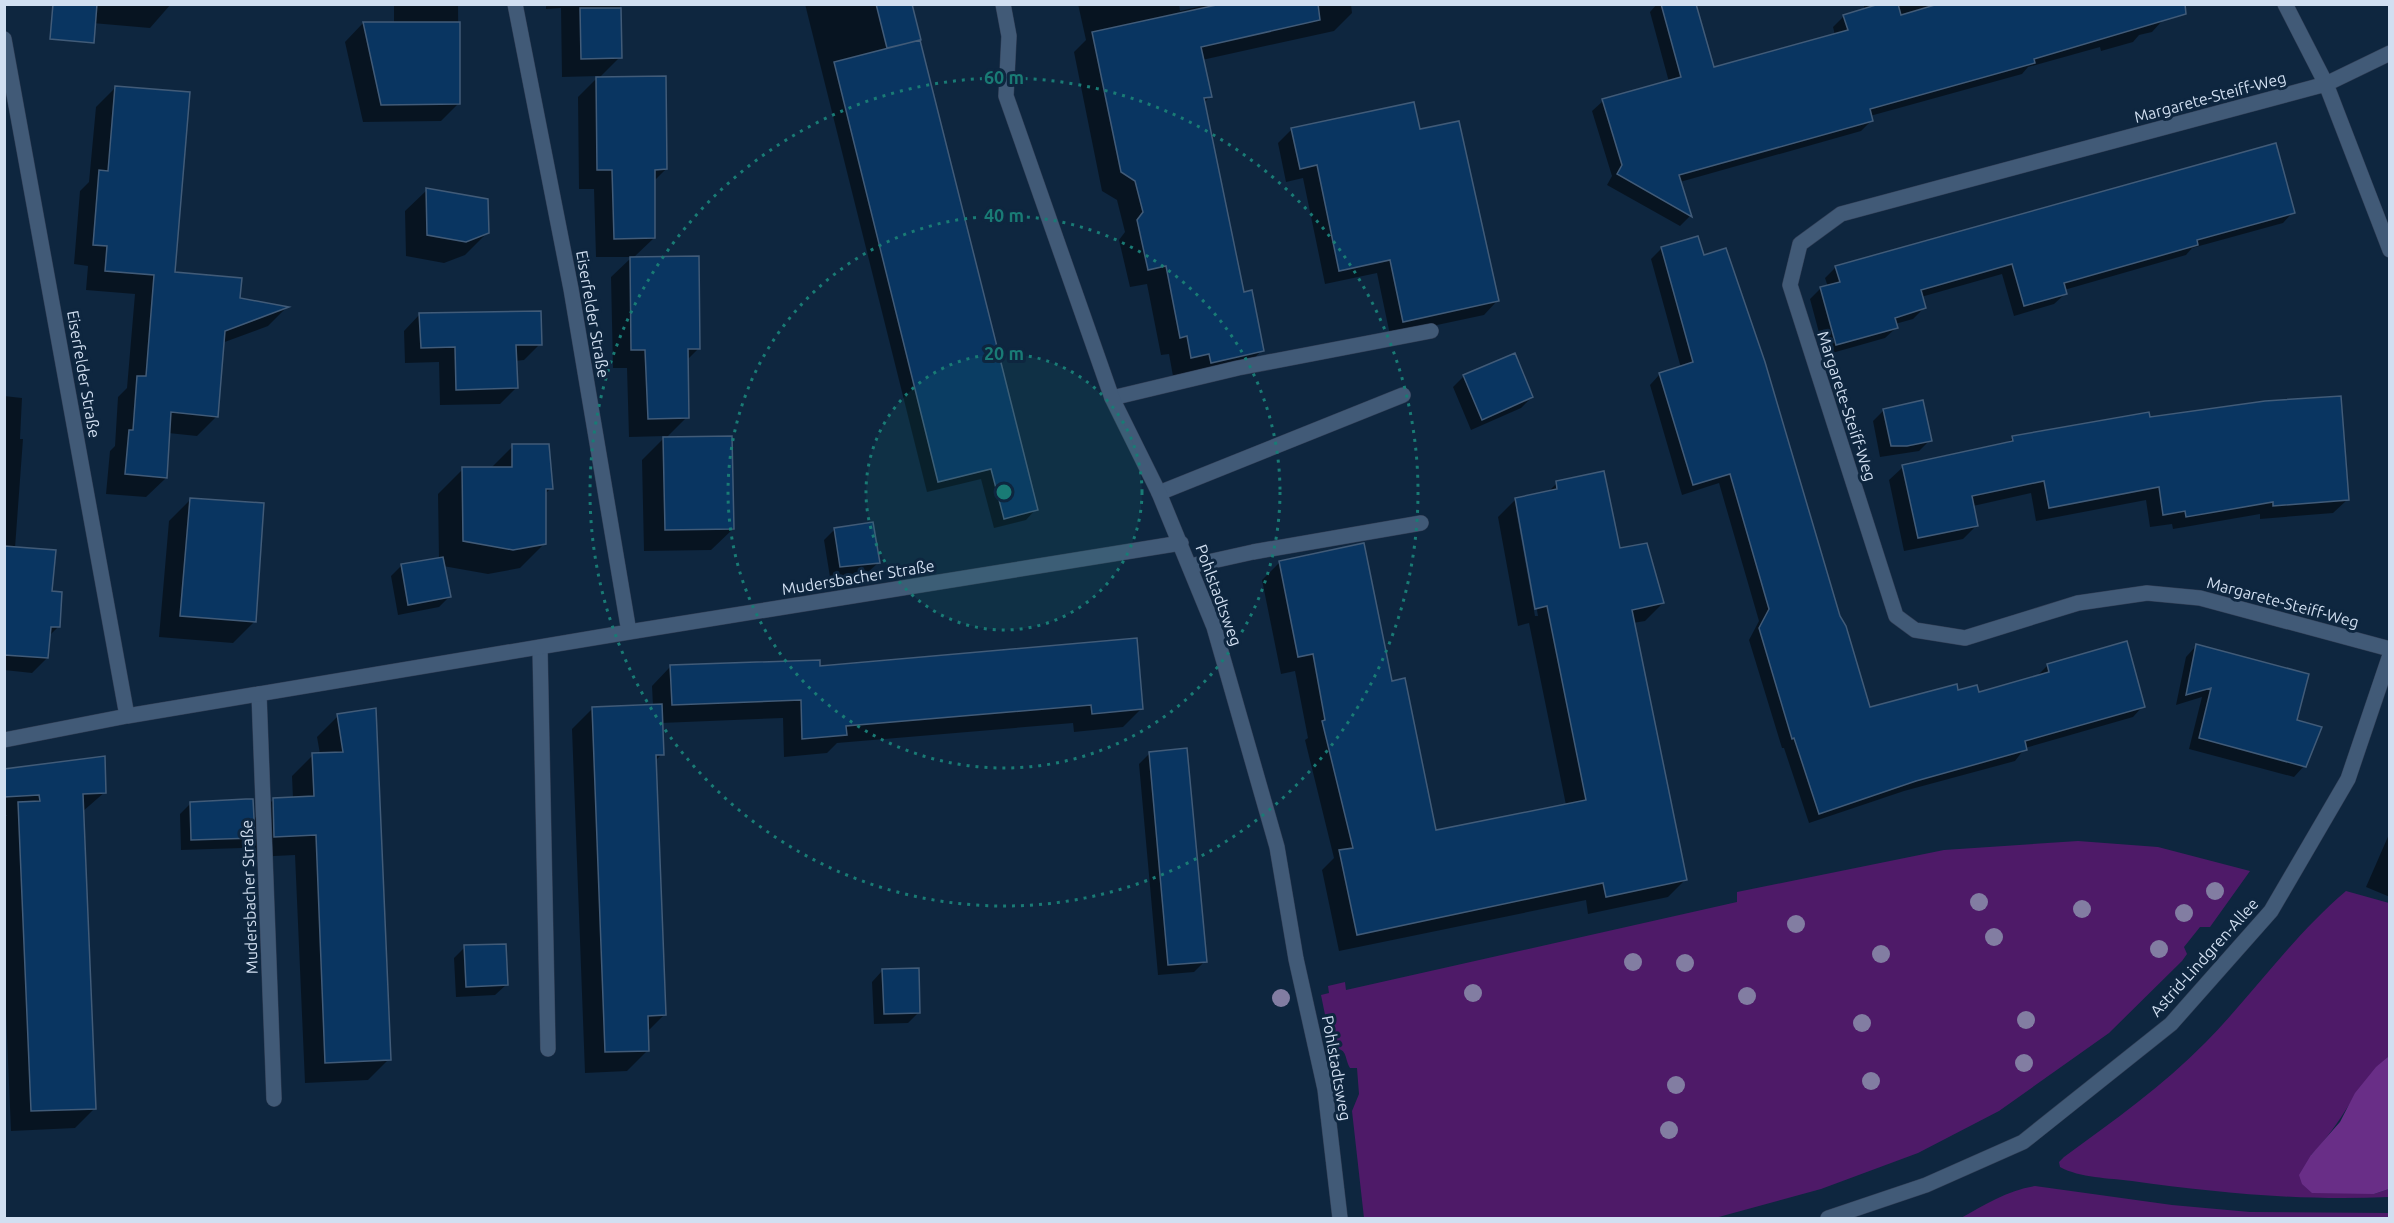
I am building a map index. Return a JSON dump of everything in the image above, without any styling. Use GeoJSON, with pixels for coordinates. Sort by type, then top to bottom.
{"type":"FeatureCollection","features":[{"type":"Feature","properties":{"kind":"street","name":"Eiserfelder Straße"},"geometry":{"type":"LineString","coordinates":[[515,4],[571,289],[629,632]]}},
{"type":"Feature","properties":{"kind":"street","name":"Pohlstadtsweg"},"geometry":{"type":"LineString","coordinates":[[1003,4],[1009,36],[1006,96],[1112,398],[1159,493],[1214,627],[1278,847],[1296,959],[1325,1089],[1340,1218]]}},
{"type":"Feature","properties":{"kind":"street"},"geometry":{"type":"LineString","coordinates":[[2285,4],[2326,84],[2390,250]]}},
{"type":"Feature","properties":{"kind":"street","name":"Eiserfelder Straße"},"geometry":{"type":"LineString","coordinates":[[4,39],[128,716]]}},
{"type":"Feature","properties":{"kind":"street","name":"Margarete-Steiff-Weg"},"geometry":{"type":"LineString","coordinates":[[2390,53],[2326,84],[1841,214],[1800,244],[1790,285],[1896,616],[1915,630],[1965,638],[2078,603],[2147,593],[2200,598],[2390,649]]}},
{"type":"Feature","properties":{"kind":"street"},"geometry":{"type":"LineString","coordinates":[[1112,398],[1238,368],[1431,331]]}},
{"type":"Feature","properties":{"kind":"street"},"geometry":{"type":"LineString","coordinates":[[1159,493],[1403,395]]}},
{"type":"Feature","properties":{"kind":"street"},"geometry":{"type":"LineString","coordinates":[[1190,566],[1253,552],[1421,523]]}},
{"type":"Feature","properties":{"kind":"street","name":"Mudersbacher Straße"},"geometry":{"type":"LineString","coordinates":[[4,740],[128,716],[629,632],[1181,543]]}},
{"type":"Feature","properties":{"kind":"street"},"geometry":{"type":"LineString","coordinates":[[540,648],[548,1049]]}},
{"type":"Feature","properties":{"kind":"street","name":"Astrid-Lindgren-Allee"},"geometry":{"type":"LineString","coordinates":[[1828,1218],[1926,1185],[2023,1142],[2171,1024],[2271,911],[2348,779],[2390,655]]}},
{"type":"Feature","properties":{"kind":"street","name":"Mudersbacher Straße"},"geometry":{"type":"LineString","coordinates":[[259,694],[274,1099]]}},
{"type":"Feature","properties":{"kind":"shaded area"},"geometry":{"type":"Polygon","coordinates":[[[2078,841],[2158,847],[2250,871],[2210,927],[2200,927],[2184,947],[2187,954],[2182,961],[2109,1033],[1999,1111],[1918,1153],[1821,1189],[1715,1218],[1364,1218],[1352,1111],[1359,1094],[1357,1068],[1350,1068],[1343,1051],[1332,1049],[1321,995],[1329,993],[1328,986],[1345,982],[1346,990],[1737,902],[1737,892],[1944,850],[2078,841]]]}},
{"type":"Feature","properties":{"kind":"shaded area"},"geometry":{"type":"Polygon","coordinates":[[[2346,891],[2389,903],[2389,1056],[2367,1079],[2332,1131],[2311,1155],[2374,1194],[2389,1189],[2389,1197],[2324,1198],[2228,1192],[2095,1177],[2060,1167],[2059,1162],[2064,1157],[2137,1103],[2190,1058],[2224,1023],[2291,946],[2346,891]]]}},
{"type":"Feature","properties":{"kind":"shaded area"},"geometry":{"type":"Polygon","coordinates":[[[2389,1056],[2389,1189],[2374,1194],[2312,1193],[2302,1184],[2299,1175],[2311,1155],[2340,1122],[2355,1093],[2376,1067],[2389,1056]]]}},
{"type":"Feature","properties":{"kind":"shaded area"},"geometry":{"type":"Polygon","coordinates":[[[2035,1186],[2172,1205],[2250,1212],[2389,1213],[2389,1218],[1961,1218],[2006,1194],[2035,1186]]]}},
{"type":"Feature","properties":{"kind":"building"},"geometry":{"type":"Polygon","coordinates":[[[53,4],[97,4],[94,43],[50,39],[53,4]]]}},
{"type":"Feature","properties":{"kind":"building"},"geometry":{"type":"Polygon","coordinates":[[[876,4],[912,4],[921,40],[887,48],[876,4]]]}},
{"type":"Feature","properties":{"kind":"building"},"geometry":{"type":"Polygon","coordinates":[[[1221,4],[1318,4],[1320,20],[1201,47],[1212,97],[1204,98],[1244,292],[1252,290],[1264,351],[1211,363],[1209,354],[1191,358],[1187,336],[1180,338],[1166,266],[1148,270],[1137,220],[1143,212],[1135,181],[1121,172],[1092,32],[1221,4]]]}},
{"type":"Feature","properties":{"kind":"building"},"geometry":{"type":"Polygon","coordinates":[[[1661,4],[1696,4],[1714,67],[1848,30],[1843,15],[1879,4],[1898,4],[1901,15],[1938,4],[2185,4],[2186,14],[2034,59],[2035,63],[1870,109],[1873,121],[1679,175],[1692,217],[1617,174],[1622,165],[1602,99],[1681,77],[1661,4]]]}},
{"type":"Feature","properties":{"kind":"building"},"geometry":{"type":"Polygon","coordinates":[[[580,8],[621,8],[622,58],[581,59],[580,8]]]}},
{"type":"Feature","properties":{"kind":"building"},"geometry":{"type":"Polygon","coordinates":[[[363,22],[460,22],[460,104],[381,105],[363,22]]]}},
{"type":"Feature","properties":{"kind":"building"},"geometry":{"type":"Polygon","coordinates":[[[920,40],[1038,510],[1004,519],[991,469],[938,482],[834,62],[920,40]]]}},
{"type":"Feature","properties":{"kind":"building"},"geometry":{"type":"Polygon","coordinates":[[[666,76],[667,169],[655,170],[655,238],[614,239],[612,170],[597,170],[596,77],[666,76]]]}},
{"type":"Feature","properties":{"kind":"building"},"geometry":{"type":"Polygon","coordinates":[[[115,86],[190,92],[175,272],[242,278],[240,298],[289,307],[225,331],[218,417],[171,412],[167,478],[125,474],[129,430],[133,430],[137,376],[146,376],[154,275],[105,271],[107,246],[93,245],[99,170],[108,171],[115,86]]]}},
{"type":"Feature","properties":{"kind":"building"},"geometry":{"type":"Polygon","coordinates":[[[1414,102],[1420,129],[1459,121],[1499,301],[1403,322],[1390,260],[1339,271],[1317,165],[1300,169],[1291,128],[1414,102]]]}},
{"type":"Feature","properties":{"kind":"building"},"geometry":{"type":"Polygon","coordinates":[[[2276,143],[2295,213],[2197,240],[2198,245],[2064,283],[2067,294],[2024,306],[2012,264],[1921,290],[1926,308],[1895,318],[1898,328],[1836,345],[1820,287],[1840,282],[1835,266],[2276,143]]]}},
{"type":"Feature","properties":{"kind":"building"},"geometry":{"type":"Polygon","coordinates":[[[426,188],[488,199],[489,233],[466,242],[427,235],[426,188]]]}},
{"type":"Feature","properties":{"kind":"building"},"geometry":{"type":"Polygon","coordinates":[[[1698,236],[1704,255],[1726,248],[1765,362],[1840,616],[1846,626],[1870,707],[1957,684],[1958,690],[1977,685],[1979,692],[2049,672],[2047,664],[2127,641],[2145,707],[2025,741],[2027,750],[1916,781],[1819,814],[1794,738],[1792,739],[1759,628],[1769,609],[1730,474],[1693,485],[1659,373],[1693,362],[1661,247],[1698,236]]]}},
{"type":"Feature","properties":{"kind":"building"},"geometry":{"type":"Polygon","coordinates":[[[699,256],[700,349],[688,349],[689,418],[648,419],[645,350],[631,350],[630,257],[699,256]]]}},
{"type":"Feature","properties":{"kind":"building"},"geometry":{"type":"Polygon","coordinates":[[[541,311],[542,345],[516,345],[518,388],[456,390],[455,347],[421,348],[419,313],[541,311]]]}},
{"type":"Feature","properties":{"kind":"building"},"geometry":{"type":"Polygon","coordinates":[[[1515,353],[1533,397],[1482,420],[1463,375],[1515,353]]]}},
{"type":"Feature","properties":{"kind":"building"},"geometry":{"type":"Polygon","coordinates":[[[2341,396],[2349,500],[2273,506],[2273,502],[2186,517],[2185,511],[2163,515],[2159,487],[2049,508],[2044,481],[1972,496],[1978,526],[1918,538],[1902,465],[2013,441],[2012,436],[2149,412],[2150,417],[2265,401],[2341,396]]]}},
{"type":"Feature","properties":{"kind":"building"},"geometry":{"type":"Polygon","coordinates":[[[1923,400],[1932,441],[1907,446],[1891,446],[1883,409],[1923,400]]]}},
{"type":"Feature","properties":{"kind":"building"},"geometry":{"type":"Polygon","coordinates":[[[732,436],[734,529],[665,530],[663,437],[732,436]]]}},
{"type":"Feature","properties":{"kind":"building"},"geometry":{"type":"Polygon","coordinates":[[[512,444],[549,444],[553,489],[546,489],[546,544],[513,550],[463,541],[462,467],[512,467],[512,444]]]}},
{"type":"Feature","properties":{"kind":"building"},"geometry":{"type":"Polygon","coordinates":[[[1604,471],[1620,548],[1647,543],[1664,603],[1632,610],[1687,880],[1606,897],[1603,883],[1357,935],[1339,850],[1353,848],[1322,721],[1325,720],[1313,654],[1298,657],[1279,561],[1364,543],[1392,681],[1405,678],[1436,830],[1586,800],[1547,606],[1535,609],[1515,498],[1557,489],[1556,481],[1604,471]]]}},
{"type":"Feature","properties":{"kind":"building"},"geometry":{"type":"Polygon","coordinates":[[[190,498],[264,503],[256,622],[180,616],[190,498]]]}},
{"type":"Feature","properties":{"kind":"building"},"geometry":{"type":"Polygon","coordinates":[[[873,522],[880,563],[840,567],[834,528],[873,522]]]}},
{"type":"Feature","properties":{"kind":"building"},"geometry":{"type":"Polygon","coordinates":[[[4,546],[56,550],[52,591],[62,592],[60,627],[51,627],[48,658],[4,655],[4,546]]]}},
{"type":"Feature","properties":{"kind":"building"},"geometry":{"type":"Polygon","coordinates":[[[443,557],[451,597],[408,605],[401,564],[443,557]]]}},
{"type":"Feature","properties":{"kind":"building"},"geometry":{"type":"Polygon","coordinates":[[[1137,638],[1143,709],[1092,714],[1091,705],[846,726],[847,735],[802,739],[801,700],[672,705],[670,665],[820,660],[820,666],[1137,638]]]}},
{"type":"Feature","properties":{"kind":"building"},"geometry":{"type":"Polygon","coordinates":[[[2196,644],[2309,674],[2297,720],[2322,727],[2306,767],[2199,738],[2211,688],[2186,695],[2196,644]]]}},
{"type":"Feature","properties":{"kind":"building"},"geometry":{"type":"Polygon","coordinates":[[[662,704],[664,755],[656,755],[666,1015],[648,1016],[649,1051],[605,1052],[592,707],[662,704]]]}},
{"type":"Feature","properties":{"kind":"building"},"geometry":{"type":"Polygon","coordinates":[[[376,708],[391,1060],[325,1063],[316,835],[274,837],[273,798],[314,796],[312,753],[343,752],[337,714],[376,708]]]}},
{"type":"Feature","properties":{"kind":"building"},"geometry":{"type":"Polygon","coordinates":[[[1187,748],[1207,962],[1168,965],[1149,752],[1187,748]]]}},
{"type":"Feature","properties":{"kind":"building"},"geometry":{"type":"Polygon","coordinates":[[[105,756],[106,793],[83,794],[96,1109],[31,1111],[18,802],[40,801],[39,795],[4,797],[4,769],[105,756]]]}},
{"type":"Feature","properties":{"kind":"building"},"geometry":{"type":"Polygon","coordinates":[[[253,799],[255,838],[191,840],[190,802],[253,799]]]}},
{"type":"Feature","properties":{"kind":"building"},"geometry":{"type":"Polygon","coordinates":[[[506,944],[508,985],[466,987],[464,945],[506,944]]]}},
{"type":"Feature","properties":{"kind":"building"},"geometry":{"type":"Polygon","coordinates":[[[919,968],[920,1013],[884,1014],[882,969],[919,968]]]}}]}
